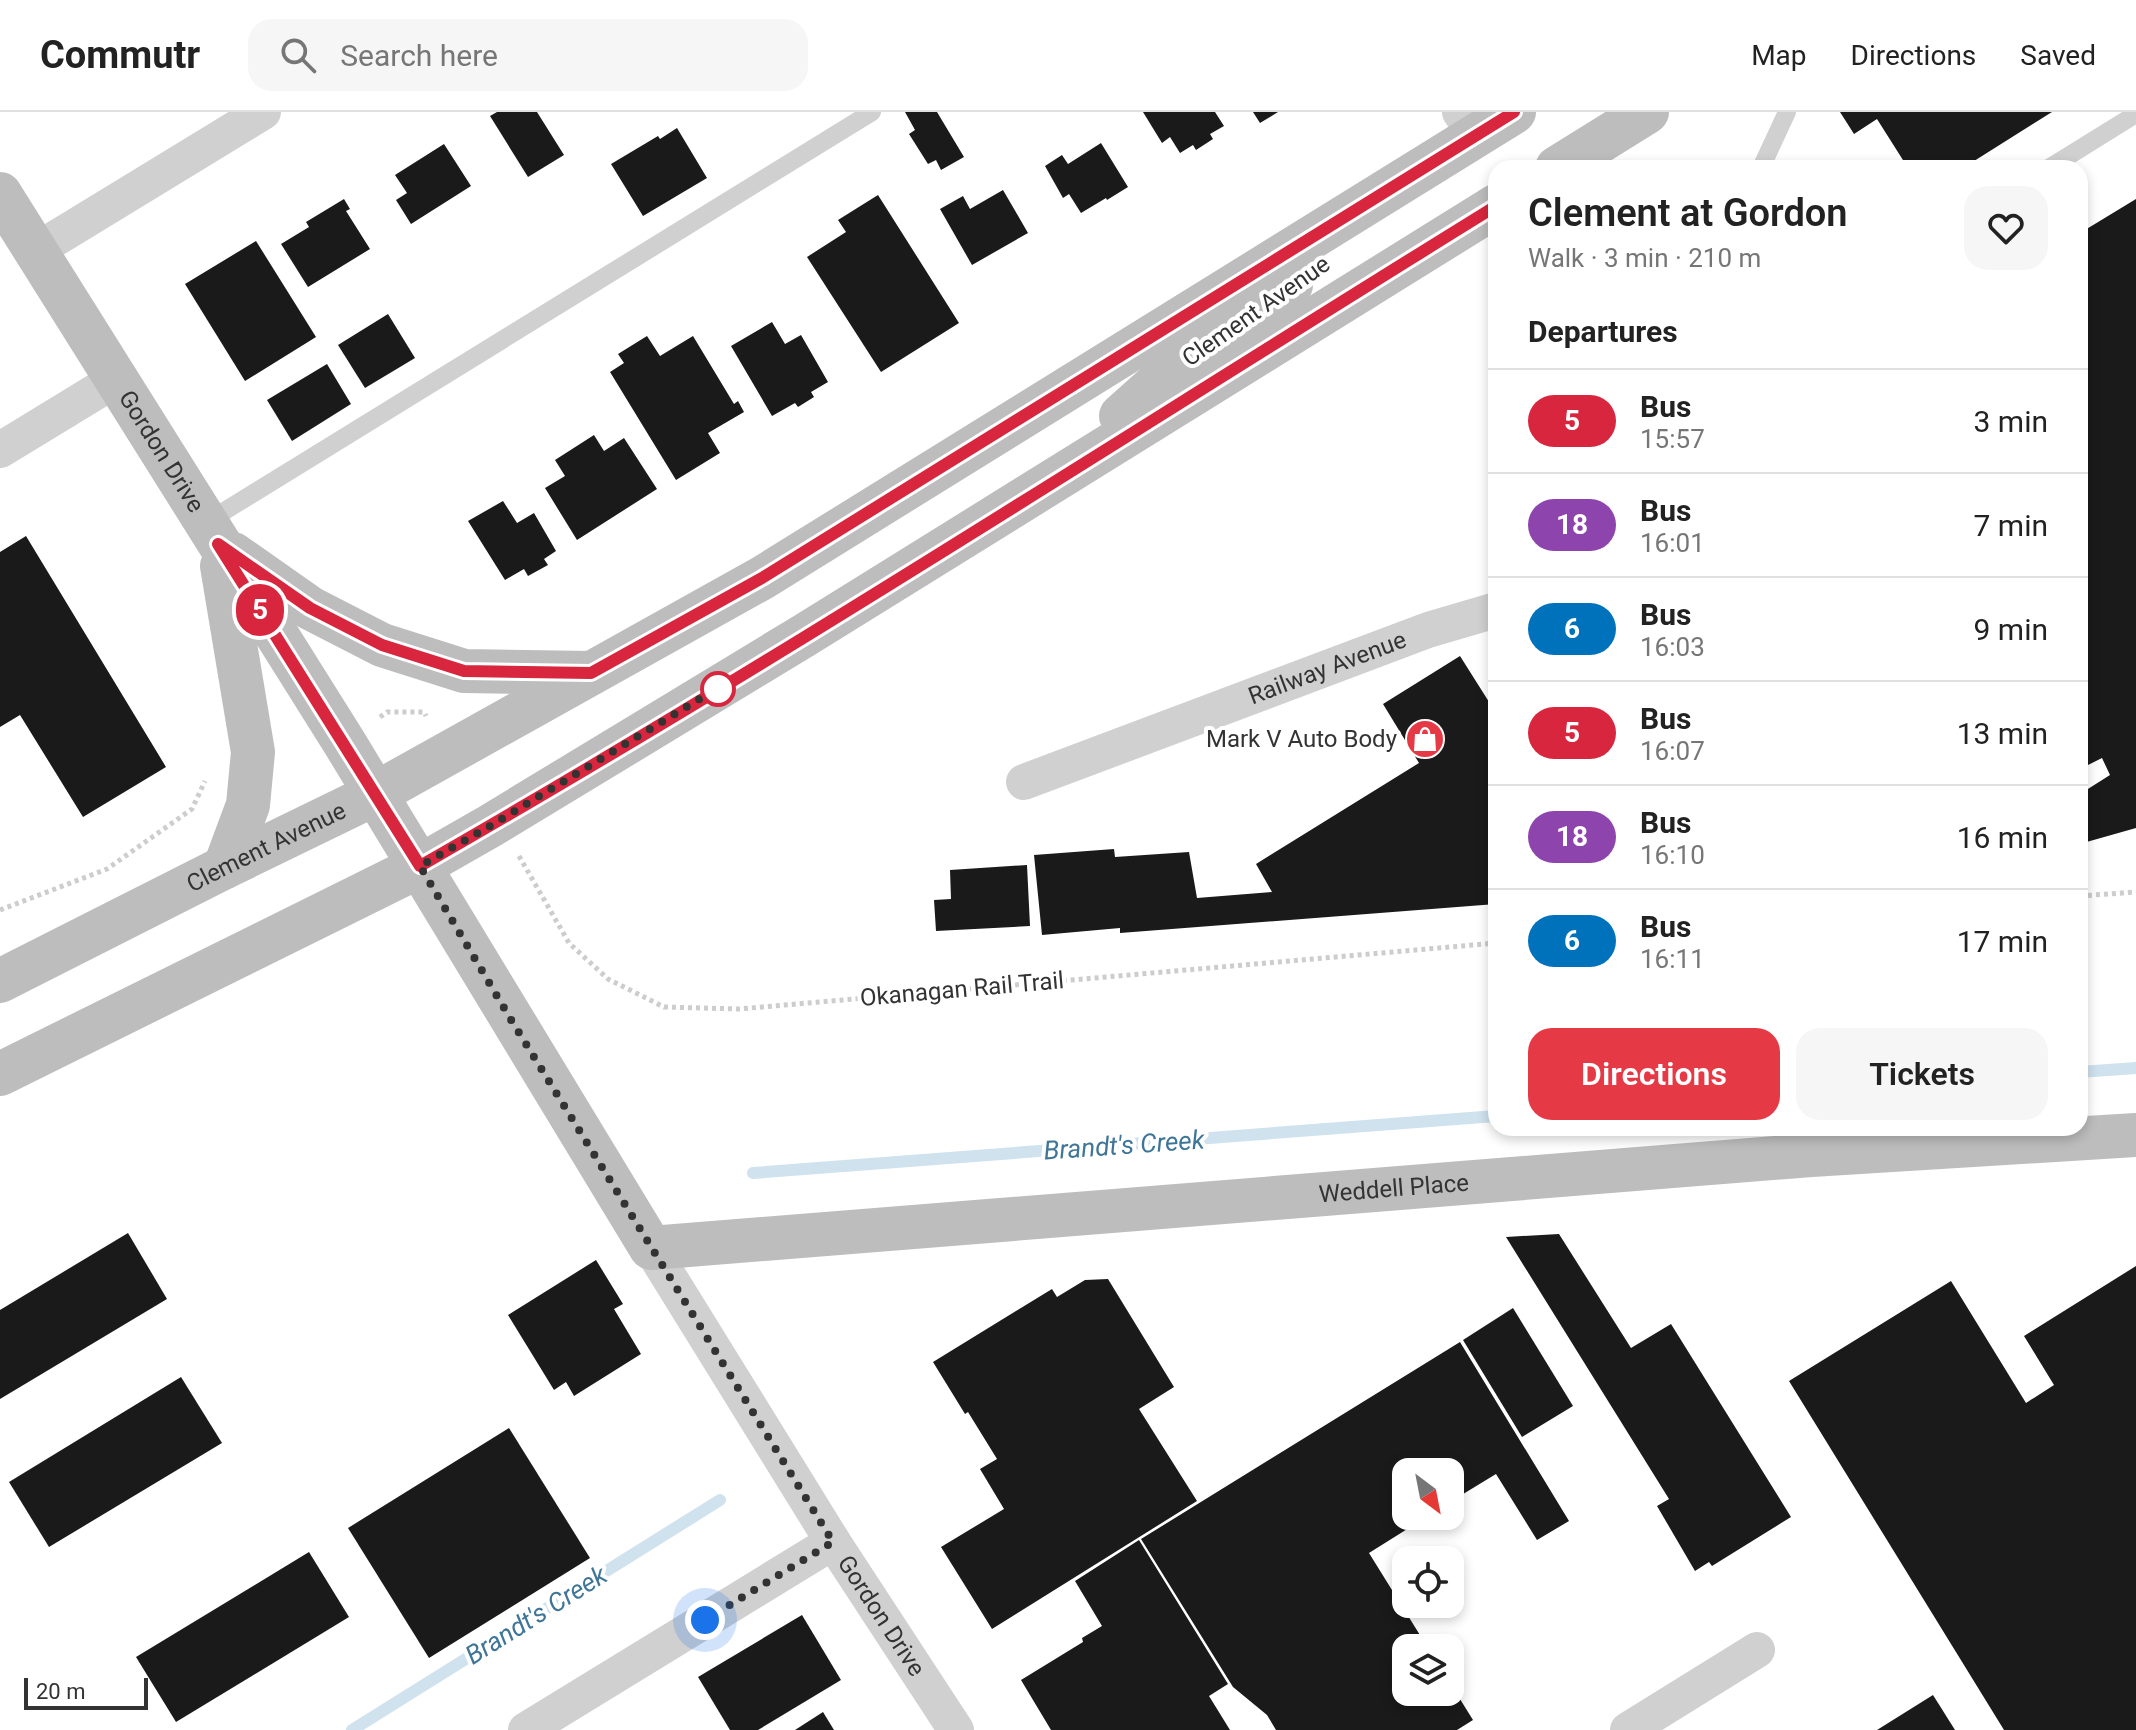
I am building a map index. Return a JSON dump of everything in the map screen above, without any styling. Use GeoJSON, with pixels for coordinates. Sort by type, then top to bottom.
{"type":"FeatureCollection","features":[{"type":"Feature","properties":{"kind":"main road","name":"Clement Avenue"},"geometry":{"type":"LineString","coordinates":[[0,981],[375,794],[762,578],[1468,124],[1514,112]]}},
{"type":"Feature","properties":{"kind":"main road"},"geometry":{"type":"LineString","coordinates":[[1570,160],[1647,112]]}},
{"type":"Feature","properties":{"kind":"main road","name":"Clement Avenue"},"geometry":{"type":"LineString","coordinates":[[1033,495],[1207,339],[1452,180],[1470,164],[1468,124]]}},
{"type":"Feature","properties":{"kind":"main road","name":"Gordon Drive"},"geometry":{"type":"LineString","coordinates":[[0,194],[420,866],[651,1248]]}},
{"type":"Feature","properties":{"kind":"main road","name":"Clement Avenue"},"geometry":{"type":"LineString","coordinates":[[0,1074],[420,866],[490,826],[1033,495],[1488,211]]}},
{"type":"Feature","properties":{"kind":"main road"},"geometry":{"type":"LineString","coordinates":[[212,533],[310,608],[382,645],[464,671],[591,673]]}},
{"type":"Feature","properties":{"kind":"main road"},"geometry":{"type":"LineString","coordinates":[[212,533],[253,752],[248,805],[225,867]]}},
{"type":"Feature","properties":{"kind":"main road","name":"Weddell Place"},"geometry":{"type":"LineString","coordinates":[[651,1248],[1795,1156],[2136,1135]]}},
{"type":"Feature","properties":{"kind":"street"},"geometry":{"type":"LineString","coordinates":[[35,251],[263,112]]}},
{"type":"Feature","properties":{"kind":"street"},"geometry":{"type":"LineString","coordinates":[[0,450],[115,380]]}},
{"type":"Feature","properties":{"kind":"street","name":"Railway Avenue"},"geometry":{"type":"LineString","coordinates":[[1024,782],[1413,636],[1488,613]]}},
{"type":"Feature","properties":{"kind":"street","name":"Gordon Drive"},"geometry":{"type":"LineString","coordinates":[[651,1248],[833,1542],[956,1730]]}},
{"type":"Feature","properties":{"kind":"street"},"geometry":{"type":"LineString","coordinates":[[526,1730],[833,1542]]}},
{"type":"Feature","properties":{"kind":"street"},"geometry":{"type":"LineString","coordinates":[[1628,1730],[1757,1650]]}},
{"type":"Feature","properties":{"kind":"lane"},"geometry":{"type":"LineString","coordinates":[[212,533],[872,112]]}},
{"type":"Feature","properties":{"kind":"lane"},"geometry":{"type":"LineString","coordinates":[[1765,160],[1787,112]]}},
{"type":"Feature","properties":{"kind":"lane"},"geometry":{"type":"LineString","coordinates":[[2062,160],[2136,114]]}},
{"type":"Feature","properties":{"kind":"path"},"geometry":{"type":"LineString","coordinates":[[387,712],[424,712]]}},
{"type":"Feature","properties":{"kind":"path"},"geometry":{"type":"LineString","coordinates":[[0,910],[107,869],[192,809],[208,774]]}},
{"type":"Feature","properties":{"kind":"path","name":"Okanagan Rail Trail"},"geometry":{"type":"LineString","coordinates":[[515,853],[522,858],[569,943],[608,979],[664,1007],[739,1009],[1488,944]]}},
{"type":"Feature","properties":{"kind":"path"},"geometry":{"type":"LineString","coordinates":[[2088,895],[2136,892]]}},
{"type":"Feature","properties":{"kind":"building"},"geometry":{"type":"Polygon","coordinates":[[[497,112],[537,112],[564,155],[528,177],[490,116],[497,112]]]}},
{"type":"Feature","properties":{"kind":"building"},"geometry":{"type":"Polygon","coordinates":[[[905,112],[937,112],[964,157],[941,170],[936,160],[928,164],[909,134],[915,130],[905,112]]]}},
{"type":"Feature","properties":{"kind":"building"},"geometry":{"type":"Polygon","coordinates":[[[1143,112],[1215,112],[1224,126],[1210,134],[1213,139],[1196,150],[1193,145],[1180,153],[1170,137],[1162,143],[1143,112]]]}},
{"type":"Feature","properties":{"kind":"building"},"geometry":{"type":"Polygon","coordinates":[[[1253,112],[1278,112],[1260,123],[1253,112]]]}},
{"type":"Feature","properties":{"kind":"building"},"geometry":{"type":"Polygon","coordinates":[[[1840,112],[2052,112],[1976,160],[1903,160],[1877,119],[1854,134],[1840,112]]]}},
{"type":"Feature","properties":{"kind":"building"},"geometry":{"type":"Polygon","coordinates":[[[677,128],[707,178],[643,216],[611,164],[677,128]]]}},
{"type":"Feature","properties":{"kind":"building"},"geometry":{"type":"Polygon","coordinates":[[[1101,143],[1128,187],[1081,213],[1069,194],[1063,198],[1045,166],[1062,155],[1068,164],[1101,143]]]}},
{"type":"Feature","properties":{"kind":"building"},"geometry":{"type":"Polygon","coordinates":[[[444,144],[471,186],[411,224],[396,200],[407,193],[395,175],[444,144]]]}},
{"type":"Feature","properties":{"kind":"building"},"geometry":{"type":"Polygon","coordinates":[[[1003,190],[1028,233],[972,265],[940,209],[963,196],[970,209],[1003,190]]]}},
{"type":"Feature","properties":{"kind":"building"},"geometry":{"type":"Polygon","coordinates":[[[878,195],[959,323],[881,372],[807,257],[846,232],[838,220],[878,195]]]}},
{"type":"Feature","properties":{"kind":"building"},"geometry":{"type":"Polygon","coordinates":[[[344,199],[350,209],[346,211],[370,249],[308,287],[281,244],[309,227],[306,222],[344,199]]]}},
{"type":"Feature","properties":{"kind":"building"},"geometry":{"type":"Polygon","coordinates":[[[2136,199],[2136,828],[2088,842],[2088,789],[2110,775],[2102,758],[2088,765],[2088,228],[2136,199]]]}},
{"type":"Feature","properties":{"kind":"building"},"geometry":{"type":"Polygon","coordinates":[[[256,241],[316,337],[245,381],[185,284],[256,241]]]}},
{"type":"Feature","properties":{"kind":"building"},"geometry":{"type":"Polygon","coordinates":[[[388,314],[415,358],[365,388],[338,345],[388,314]]]}},
{"type":"Feature","properties":{"kind":"building"},"geometry":{"type":"Polygon","coordinates":[[[772,322],[785,344],[801,335],[828,382],[811,392],[814,397],[798,407],[795,403],[772,416],[731,346],[772,322]]]}},
{"type":"Feature","properties":{"kind":"building"},"geometry":{"type":"Polygon","coordinates":[[[647,336],[660,356],[693,336],[734,404],[738,401],[744,412],[708,433],[720,453],[676,480],[610,372],[624,363],[618,354],[647,336]]]}},
{"type":"Feature","properties":{"kind":"building"},"geometry":{"type":"Polygon","coordinates":[[[327,364],[351,404],[292,441],[267,400],[327,364]]]}},
{"type":"Feature","properties":{"kind":"building"},"geometry":{"type":"Polygon","coordinates":[[[594,435],[604,451],[624,438],[657,489],[577,540],[545,488],[565,476],[555,460],[594,435]]]}},
{"type":"Feature","properties":{"kind":"building"},"geometry":{"type":"Polygon","coordinates":[[[503,501],[517,523],[534,513],[556,551],[544,559],[548,565],[528,576],[524,569],[505,580],[468,521],[503,501]]]}},
{"type":"Feature","properties":{"kind":"building"},"geometry":{"type":"Polygon","coordinates":[[[26,536],[166,767],[83,817],[20,715],[0,727],[0,552],[26,536]]]}},
{"type":"Feature","properties":{"kind":"building"},"geometry":{"type":"Polygon","coordinates":[[[1460,656],[1488,700],[1488,905],[1120,933],[1120,928],[1042,935],[1034,855],[1114,849],[1115,857],[1189,852],[1197,898],[1272,892],[1256,864],[1419,763],[1383,704],[1460,656]]]}},
{"type":"Feature","properties":{"kind":"building"},"geometry":{"type":"Polygon","coordinates":[[[1027,865],[1030,926],[936,931],[934,900],[951,899],[950,870],[1027,865]]]}},
{"type":"Feature","properties":{"kind":"building"},"geometry":{"type":"Polygon","coordinates":[[[128,1233],[167,1299],[0,1399],[0,1310],[128,1233]]]}},
{"type":"Feature","properties":{"kind":"building"},"geometry":{"type":"Polygon","coordinates":[[[1559,1234],[1631,1348],[1671,1324],[1791,1517],[1712,1566],[1709,1562],[1695,1571],[1657,1506],[1669,1499],[1506,1237],[1559,1234]]]}},
{"type":"Feature","properties":{"kind":"building"},"geometry":{"type":"Polygon","coordinates":[[[596,1260],[623,1304],[614,1309],[641,1354],[574,1396],[566,1382],[554,1390],[508,1315],[596,1260]]]}},
{"type":"Feature","properties":{"kind":"building"},"geometry":{"type":"Polygon","coordinates":[[[2136,1266],[2136,1730],[2004,1730],[1789,1381],[1951,1281],[2026,1403],[2054,1385],[2024,1336],[2136,1266]]]}},
{"type":"Feature","properties":{"kind":"building"},"geometry":{"type":"Polygon","coordinates":[[[1108,1279],[1174,1387],[1139,1409],[1197,1501],[992,1629],[941,1547],[1004,1509],[980,1469],[997,1459],[933,1362],[1052,1289],[1057,1297],[1085,1280],[1108,1279]]]}},
{"type":"Feature","properties":{"kind":"building"},"geometry":{"type":"Polygon","coordinates":[[[1513,1308],[1573,1406],[1522,1437],[1463,1340],[1513,1308]]]}},
{"type":"Feature","properties":{"kind":"building"},"geometry":{"type":"Polygon","coordinates":[[[1460,1342],[1569,1521],[1537,1540],[1496,1474],[1464,1493],[1464,1458],[1392,1458],[1392,1530],[1406,1530],[1369,1553],[1392,1590],[1392,1618],[1409,1618],[1419,1634],[1392,1634],[1392,1706],[1464,1706],[1473,1720],[1457,1730],[1276,1730],[1267,1715],[1233,1687],[1141,1539],[1460,1342]]]}},
{"type":"Feature","properties":{"kind":"building"},"geometry":{"type":"Polygon","coordinates":[[[181,1377],[222,1443],[49,1547],[9,1482],[181,1377]]]}},
{"type":"Feature","properties":{"kind":"building"},"geometry":{"type":"Polygon","coordinates":[[[509,1428],[590,1558],[429,1658],[348,1528],[509,1428]]]}},
{"type":"Feature","properties":{"kind":"building"},"geometry":{"type":"Polygon","coordinates":[[[1139,1540],[1228,1684],[1209,1696],[1230,1730],[1051,1730],[1021,1680],[1083,1642],[1082,1638],[1102,1626],[1075,1581],[1139,1540]]]}},
{"type":"Feature","properties":{"kind":"building"},"geometry":{"type":"Polygon","coordinates":[[[309,1552],[349,1617],[176,1722],[136,1657],[309,1552]]]}},
{"type":"Feature","properties":{"kind":"building"},"geometry":{"type":"Polygon","coordinates":[[[802,1615],[841,1680],[758,1730],[730,1730],[698,1677],[802,1615]]]}},
{"type":"Feature","properties":{"kind":"building"},"geometry":{"type":"Polygon","coordinates":[[[1933,1695],[1955,1730],[1877,1730],[1933,1695]]]}},
{"type":"Feature","properties":{"kind":"building"},"geometry":{"type":"Polygon","coordinates":[[[823,1712],[834,1730],[795,1730],[823,1712]]]}},
{"type":"Feature","properties":{"kind":"waterway","name":"Brandt's Creek"},"geometry":{"type":"LineString","coordinates":[[2088,1071],[2136,1068]]}},
{"type":"Feature","properties":{"kind":"waterway","name":"Brandt's Creek"},"geometry":{"type":"LineString","coordinates":[[753,1173],[1488,1117]]}},
{"type":"Feature","properties":{"kind":"waterway","name":"Brandt's Creek"},"geometry":{"type":"LineString","coordinates":[[352,1730],[720,1500]]}},
{"type":"Feature","properties":{"kind":"bus line","name":"5"},"geometry":{"type":"LineString","coordinates":[[1488,211],[805,635],[420,866],[218,544],[310,608],[382,645],[464,671],[591,673],[762,578],[1514,112]]}},
{"type":"Feature","properties":{"kind":"place","name":"Mark V Auto Body"},"geometry":{"type":"Point","coordinates":[1425,739]}},
{"type":"Feature","properties":{"kind":"route"},"geometry":{"type":"LineString","coordinates":[[705,1620],[833,1542],[510,1018],[420,866],[726,683],[718,689]]}}]}
